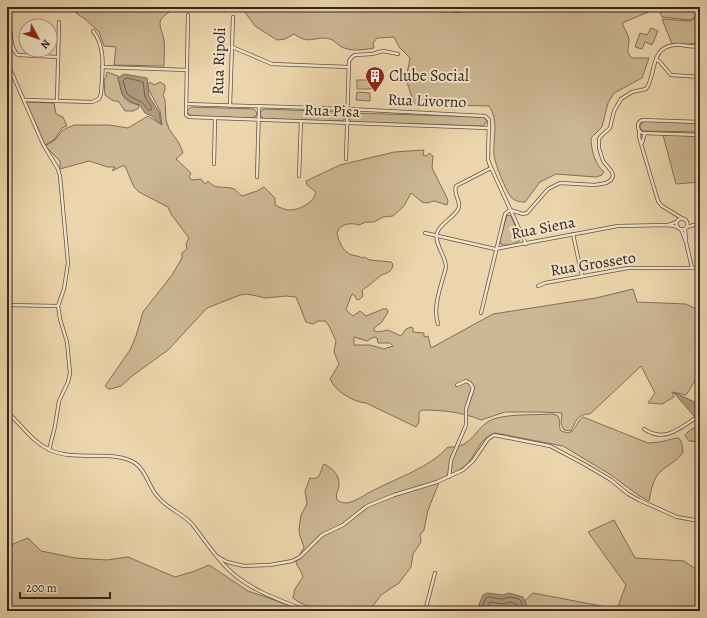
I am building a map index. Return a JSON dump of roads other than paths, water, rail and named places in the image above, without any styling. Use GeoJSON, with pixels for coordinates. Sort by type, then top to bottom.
{"type":"FeatureCollection","features":[{"type":"Feature","properties":{"kind":"street"},"geometry":{"type":"LineString","coordinates":[[186,104],[188,14]]}},
{"type":"Feature","properties":{"kind":"street","name":"Rua Ripoli"},"geometry":{"type":"LineString","coordinates":[[230,106],[233,17]]}},
{"type":"Feature","properties":{"kind":"street"},"geometry":{"type":"LineString","coordinates":[[57,100],[60,22]]}},
{"type":"Feature","properties":{"kind":"street"},"geometry":{"type":"LineString","coordinates":[[9,26],[14,49],[18,55]]}},
{"type":"Feature","properties":{"kind":"street"},"geometry":{"type":"LineString","coordinates":[[26,100],[97,101],[101,94],[102,50],[96,34],[93,31]]}},
{"type":"Feature","properties":{"kind":"street"},"geometry":{"type":"LineString","coordinates":[[510,210],[523,214],[528,213],[548,189],[560,183],[595,185],[606,183],[611,180],[613,176],[612,172],[603,161],[599,148],[599,139],[602,134],[610,128],[614,112],[621,99],[632,92],[644,90],[648,86],[660,51],[675,45],[700,46]]}},
{"type":"Feature","properties":{"kind":"street"},"geometry":{"type":"LineString","coordinates":[[232,47],[272,64],[348,67]]}},
{"type":"Feature","properties":{"kind":"street"},"geometry":{"type":"LineString","coordinates":[[346,159],[348,123],[348,67],[350,58],[355,55],[372,54],[383,51],[398,54]]}},
{"type":"Feature","properties":{"kind":"street"},"geometry":{"type":"LineString","coordinates":[[656,59],[671,75],[700,77]]}},
{"type":"Feature","properties":{"kind":"street"},"geometry":{"type":"LineString","coordinates":[[7,62],[43,144],[59,172],[68,263],[64,289],[58,306],[60,319],[67,342],[70,373],[68,382],[59,401],[49,450]]}},
{"type":"Feature","properties":{"kind":"street"},"geometry":{"type":"LineString","coordinates":[[102,67],[187,70]]}},
{"type":"Feature","properties":{"kind":"street","name":"Rua Livorno"},"geometry":{"type":"LineString","coordinates":[[186,104],[483,115],[489,120],[488,128]]}},
{"type":"Feature","properties":{"kind":"street","name":"Rua Pisa"},"geometry":{"type":"LineString","coordinates":[[186,104],[186,115],[215,119],[488,128]]}},
{"type":"Feature","properties":{"kind":"street"},"geometry":{"type":"LineString","coordinates":[[257,177],[259,107]]}},
{"type":"Feature","properties":{"kind":"street"},"geometry":{"type":"LineString","coordinates":[[214,164],[215,119]]}},
{"type":"Feature","properties":{"kind":"street"},"geometry":{"type":"LineString","coordinates":[[694,225],[662,206],[658,201],[638,126],[639,122],[642,120],[700,122]]}},
{"type":"Feature","properties":{"kind":"street"},"geometry":{"type":"LineString","coordinates":[[299,176],[301,122]]}},
{"type":"Feature","properties":{"kind":"street"},"geometry":{"type":"LineString","coordinates":[[488,128],[488,159],[526,244]]}},
{"type":"Feature","properties":{"kind":"street"},"geometry":{"type":"LineString","coordinates":[[639,131],[645,133],[700,135]]}},
{"type":"Feature","properties":{"kind":"street"},"geometry":{"type":"LineString","coordinates":[[642,144],[642,138],[645,133]]}},
{"type":"Feature","properties":{"kind":"street"},"geometry":{"type":"LineString","coordinates":[[438,324],[436,319],[437,303],[446,267],[446,261],[439,246],[437,235],[440,228],[457,211],[459,206],[455,192],[456,186],[491,168]]}},
{"type":"Feature","properties":{"kind":"street"},"geometry":{"type":"LineString","coordinates":[[481,313],[503,217],[506,212],[510,210]]}},
{"type":"Feature","properties":{"kind":"street"},"geometry":{"type":"LineString","coordinates":[[674,213],[677,217],[678,227],[681,230],[686,242],[692,268]]}},
{"type":"Feature","properties":{"kind":"street"},"geometry":{"type":"LineString","coordinates":[[678,222],[682,219],[686,220]]}},
{"type":"Feature","properties":{"kind":"street"},"geometry":{"type":"LineString","coordinates":[[686,220],[686,242]]}},
{"type":"Feature","properties":{"kind":"street","name":"Rua Siena"},"geometry":{"type":"LineString","coordinates":[[668,225],[678,222]]}},
{"type":"Feature","properties":{"kind":"street","name":"Rua Siena"},"geometry":{"type":"LineString","coordinates":[[425,233],[495,249],[618,226],[668,225],[678,227]]}},
{"type":"Feature","properties":{"kind":"street"},"geometry":{"type":"LineString","coordinates":[[681,230],[694,225],[700,225]]}},
{"type":"Feature","properties":{"kind":"street"},"geometry":{"type":"LineString","coordinates":[[574,234],[582,276]]}},
{"type":"Feature","properties":{"kind":"street","name":"Rua Grosseto"},"geometry":{"type":"LineString","coordinates":[[538,286],[545,283],[628,268],[700,268]]}},
{"type":"Feature","properties":{"kind":"street"},"geometry":{"type":"LineString","coordinates":[[7,305],[58,306]]}},
{"type":"Feature","properties":{"kind":"street"},"geometry":{"type":"LineString","coordinates":[[449,478],[453,454],[466,425],[466,408],[473,388],[470,383],[466,381],[458,385]]}},
{"type":"Feature","properties":{"kind":"street"},"geometry":{"type":"LineString","coordinates":[[7,412],[36,441],[49,450],[63,454],[124,458],[138,464],[156,496],[183,516],[192,525],[228,570],[251,586],[308,611]]}},
{"type":"Feature","properties":{"kind":"street"},"geometry":{"type":"LineString","coordinates":[[644,429],[658,435],[670,433],[700,415]]}},
{"type":"Feature","properties":{"kind":"street"},"geometry":{"type":"LineString","coordinates":[[218,557],[228,562],[244,566],[270,565],[292,561],[300,557],[322,535],[343,525],[367,506],[449,478],[466,468],[490,437],[499,436],[550,446],[611,480],[638,500],[677,517],[700,521]]}},
{"type":"Feature","properties":{"kind":"street"},"geometry":{"type":"LineString","coordinates":[[425,611],[435,573]]}},
{"type":"Feature","properties":{"kind":"water"},"geometry":{"type":"Polygon","coordinates":[[[124,74],[147,78],[149,96],[159,112],[161,124],[152,116],[145,113],[140,105],[131,102],[123,96],[118,78],[124,74]]]}},
{"type":"Feature","properties":{"kind":"water"},"geometry":{"type":"Polygon","coordinates":[[[673,392],[699,404],[700,414],[694,416],[673,392]]]}},
{"type":"Feature","properties":{"kind":"water"},"geometry":{"type":"Polygon","coordinates":[[[487,593],[503,595],[509,593],[523,597],[529,611],[476,611],[483,595],[487,593]]]}},
{"type":"Feature","properties":{"kind":"railway"},"geometry":{"type":"LineString","coordinates":[[398,7],[448,12],[485,10],[497,7]]}},
{"type":"Feature","properties":{"kind":"place","name":"Clube Social"},"geometry":{"type":"Point","coordinates":[375,93]}}]}
